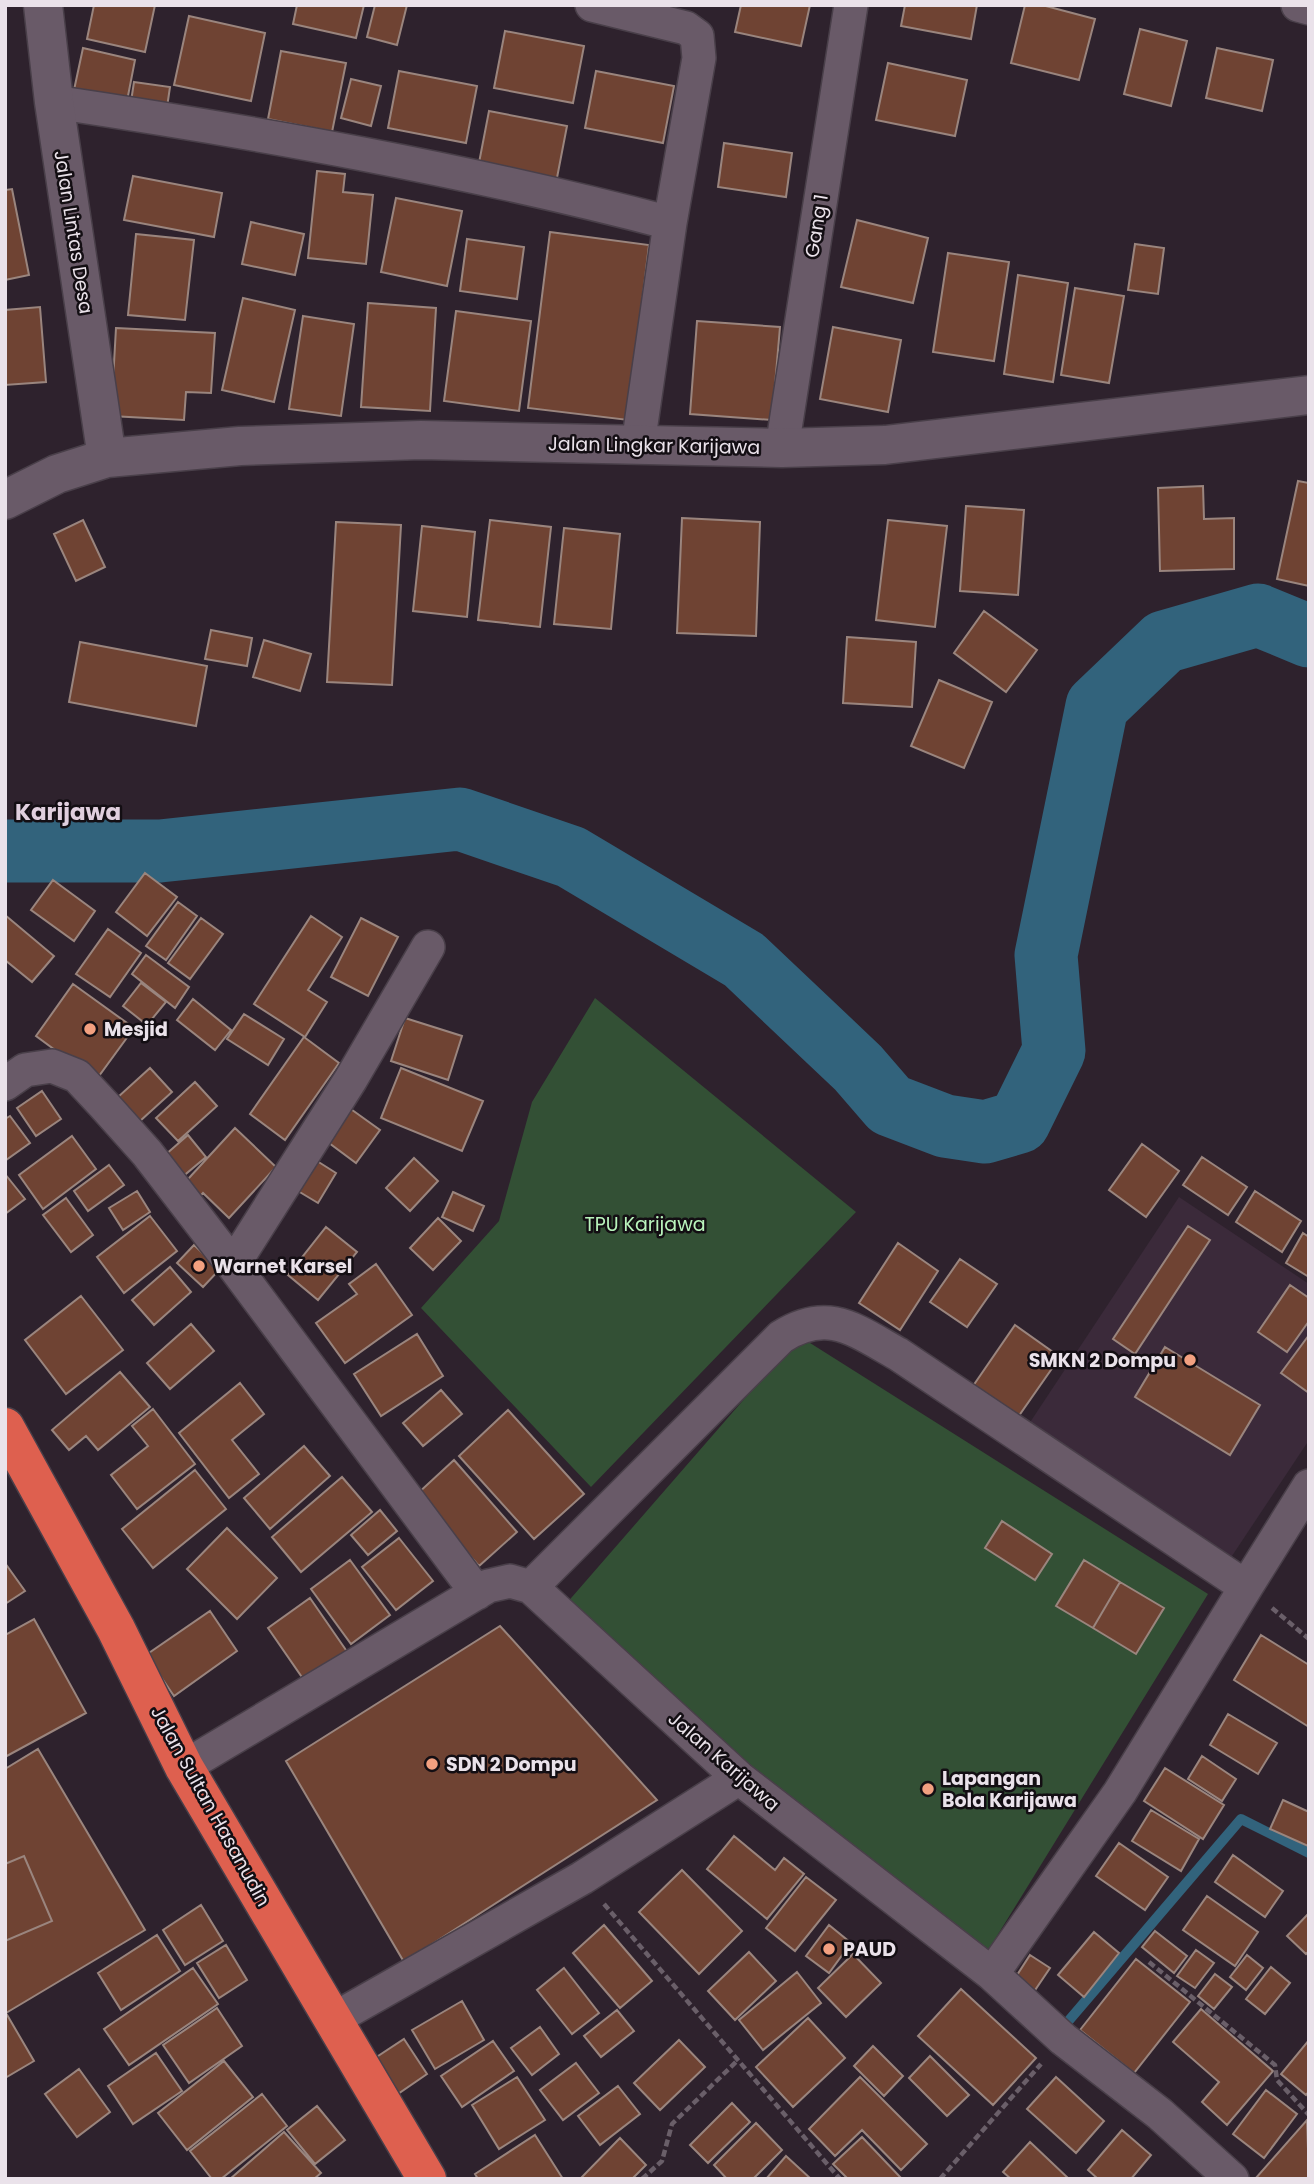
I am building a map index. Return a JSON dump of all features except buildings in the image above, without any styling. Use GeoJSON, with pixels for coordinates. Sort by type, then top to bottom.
{"type":"FeatureCollection","features":[{"type":"Feature","properties":{"kind":"highway","name":"Jalan Sultan Hasanudin"},"geometry":{"type":"LineString","coordinates":[[8,1441],[116,1629],[184,1767],[428,2179]]}},
{"type":"Feature","properties":{"kind":"main road","name":"Jalan Lintas Desa"},"geometry":{"type":"LineString","coordinates":[[43,5],[54,102],[107,458]]}},
{"type":"Feature","properties":{"kind":"main road","name":"Jalan Lingkar Karijawa"},"geometry":{"type":"LineString","coordinates":[[5,500],[57,474],[107,458],[240,446],[421,440],[782,448],[885,444],[1309,395]]}},
{"type":"Feature","properties":{"kind":"street"},"geometry":{"type":"LineString","coordinates":[[592,5],[686,29],[697,36],[699,58],[670,223],[638,445]]}},
{"type":"Feature","properties":{"kind":"street","name":"Gang 1"},"geometry":{"type":"LineString","coordinates":[[782,448],[851,5]]}},
{"type":"Feature","properties":{"kind":"street"},"geometry":{"type":"LineString","coordinates":[[1298,5],[1309,8]]}},
{"type":"Feature","properties":{"kind":"street"},"geometry":{"type":"LineString","coordinates":[[54,102],[189,122],[508,183],[670,223]]}},
{"type":"Feature","properties":{"kind":"street"},"geometry":{"type":"LineString","coordinates":[[233,1265],[345,1090],[428,947]]}},
{"type":"Feature","properties":{"kind":"street"},"geometry":{"type":"LineString","coordinates":[[5,1084],[25,1070],[37,1067],[52,1066],[77,1076],[147,1153],[477,1593]]}},
{"type":"Feature","properties":{"kind":"street"},"geometry":{"type":"LineString","coordinates":[[184,1767],[477,1593],[502,1582],[531,1587],[781,1337],[803,1324],[828,1322],[853,1329],[898,1354],[1246,1587]]}},
{"type":"Feature","properties":{"kind":"street"},"geometry":{"type":"LineString","coordinates":[[992,1974],[1119,1792],[1309,1486]]}},
{"type":"Feature","properties":{"kind":"street","name":"Jalan Karijawa"},"geometry":{"type":"LineString","coordinates":[[531,1587],[738,1778],[992,1974],[1063,2039],[1160,2114],[1232,2179]]}},
{"type":"Feature","properties":{"kind":"street"},"geometry":{"type":"LineString","coordinates":[[334,2019],[582,1878],[738,1778]]}},
{"type":"Feature","properties":{"kind":"path"},"geometry":{"type":"LineString","coordinates":[[1246,1587],[1309,1639]]}},
{"type":"Feature","properties":{"kind":"path"},"geometry":{"type":"LineString","coordinates":[[582,1878],[841,2179]]}},
{"type":"Feature","properties":{"kind":"path"},"geometry":{"type":"LineString","coordinates":[[1149,1962],[1275,2065],[1278,2080],[1309,2115]]}},
{"type":"Feature","properties":{"kind":"path"},"geometry":{"type":"LineString","coordinates":[[940,2179],[1063,2039]]}},
{"type":"Feature","properties":{"kind":"path"},"geometry":{"type":"LineString","coordinates":[[642,2179],[662,2161],[672,2124],[737,2061]]}},
{"type":"Feature","properties":{"kind":"shaded area","name":"SMKN 2 Dompu"},"geometry":{"type":"Polygon","coordinates":[[[1179,1197],[1309,1284],[1309,1440],[1222,1571],[1021,1436],[1179,1197]]]}},
{"type":"Feature","properties":{"kind":"green space","name":"TPU Karijawa"},"geometry":{"type":"Polygon","coordinates":[[[595,998],[856,1212],[591,1487],[421,1308],[499,1221],[532,1102],[595,998]]]}},
{"type":"Feature","properties":{"kind":"green space","name":"Lapangan Bola Karijawa"},"geometry":{"type":"Polygon","coordinates":[[[799,1336],[1208,1594],[984,1957],[552,1620],[799,1336]]]}},
{"type":"Feature","properties":{"kind":"waterway"},"geometry":{"type":"LineString","coordinates":[[5,851],[160,851],[460,819],[571,857],[744,960],[858,1068],[890,1105],[945,1126],[985,1132],[1019,1122],[1054,1051],[1046,955],[1097,706],[1164,642],[1258,615],[1309,636]]}},
{"type":"Feature","properties":{"kind":"waterway"},"geometry":{"type":"LineString","coordinates":[[1065,2025],[1241,1819],[1309,1853]]}},
{"type":"Feature","properties":{"kind":"place","name":"Mesjid"},"geometry":{"type":"Point","coordinates":[90,1029]}},
{"type":"Feature","properties":{"kind":"place","name":"Warnet Karsel"},"geometry":{"type":"Point","coordinates":[199,1266]}},
{"type":"Feature","properties":{"kind":"place","name":"SMKN 2 Dompu"},"geometry":{"type":"Point","coordinates":[1190,1360]}},
{"type":"Feature","properties":{"kind":"place","name":"SDN 2 Dompu"},"geometry":{"type":"Point","coordinates":[432,1764]}},
{"type":"Feature","properties":{"kind":"place","name":"Lapangan Bola Karijawa"},"geometry":{"type":"Point","coordinates":[928,1789]}},
{"type":"Feature","properties":{"kind":"place","name":"PAUD"},"geometry":{"type":"Point","coordinates":[829,1949]}},
{"type":"Feature","properties":{"kind":"district","name":"Karijawa"},"geometry":{"type":"Point","coordinates":[68,812]}}]}
